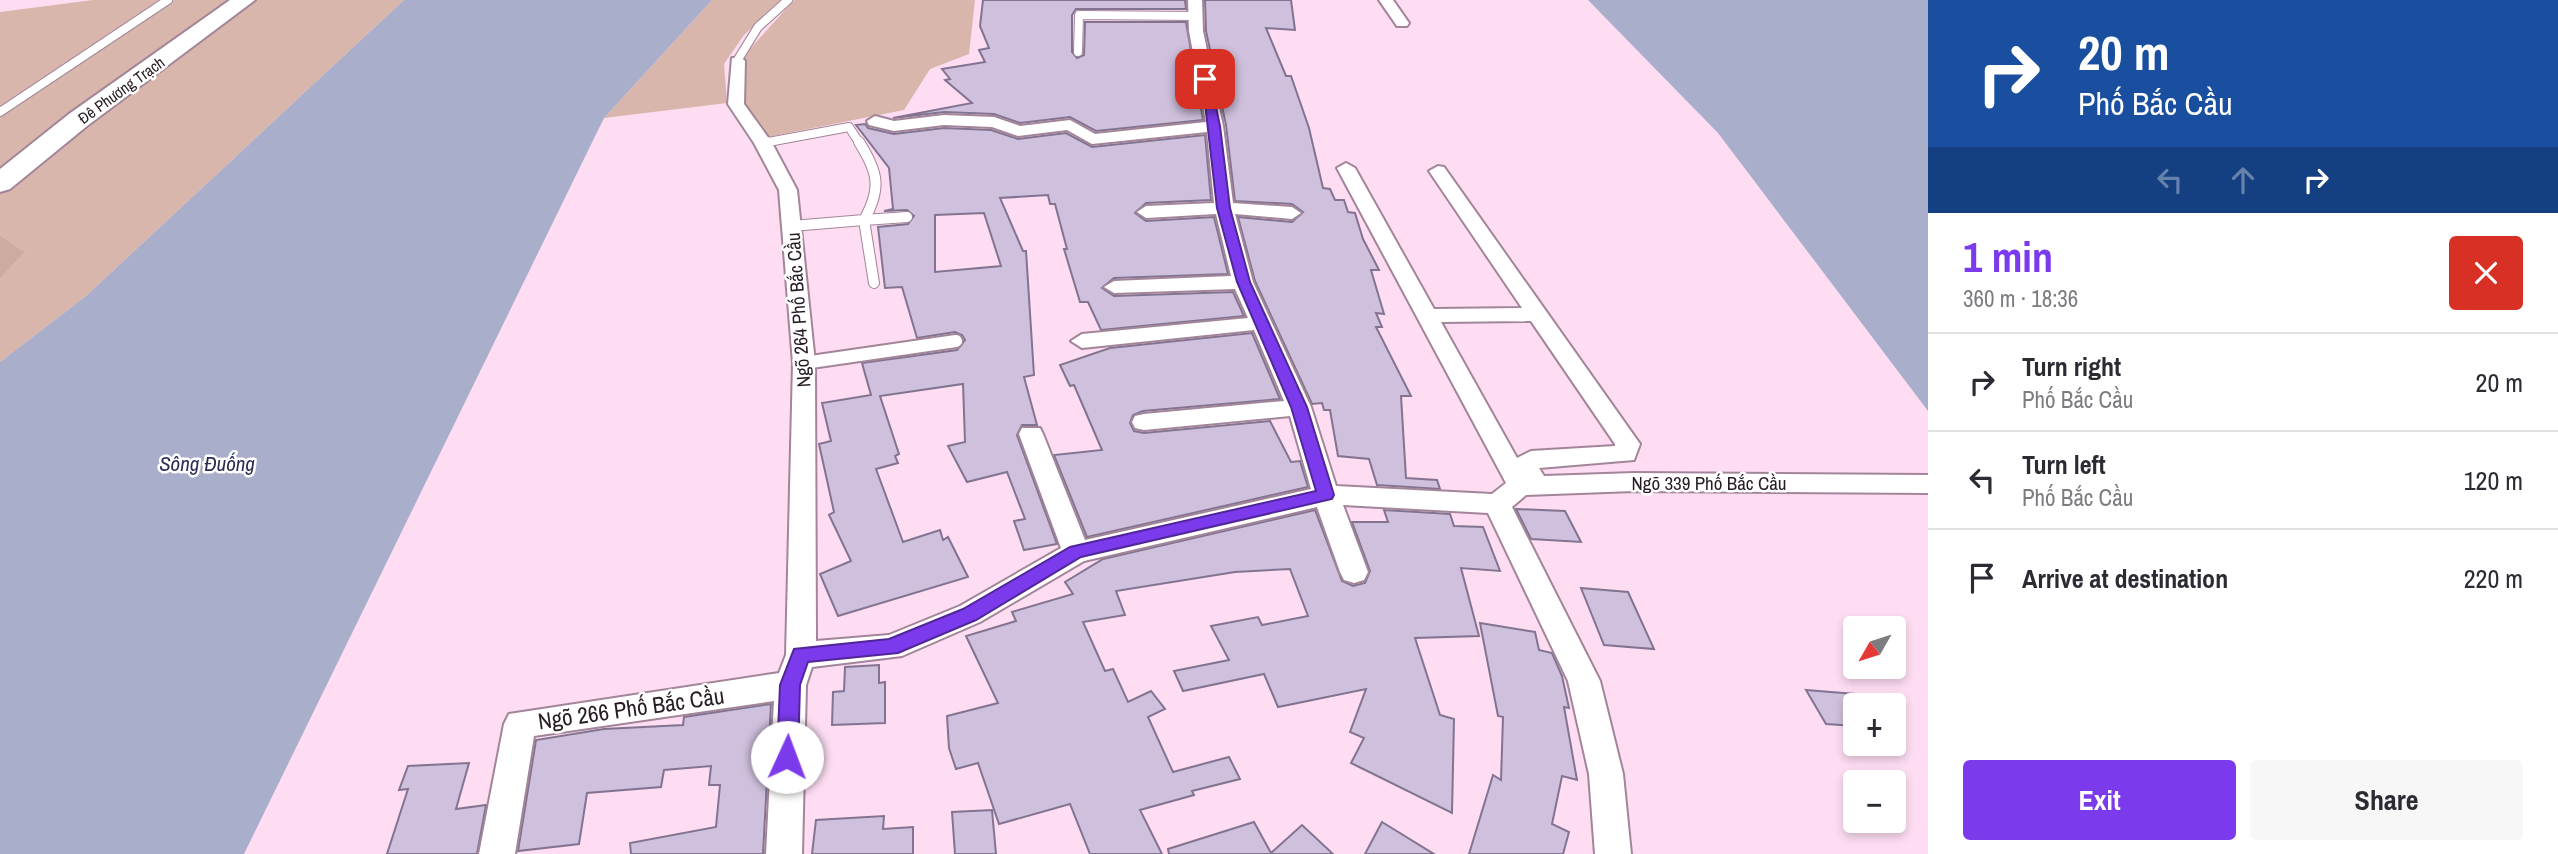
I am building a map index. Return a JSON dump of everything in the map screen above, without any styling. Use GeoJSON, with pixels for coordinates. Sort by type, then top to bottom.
{"type":"FeatureCollection","features":[{"type":"Feature","properties":{"kind":"main road","name":"Đê Phương Trạch"},"geometry":{"type":"LineString","coordinates":[[0,183],[78,120],[244,0]]}},
{"type":"Feature","properties":{"kind":"street"},"geometry":{"type":"LineString","coordinates":[[1386,0],[1402,23]]}},
{"type":"Feature","properties":{"kind":"street"},"geometry":{"type":"LineString","coordinates":[[1196,8],[1196,31],[1215,126],[1224,208],[1243,282],[1299,407],[1326,495],[1354,572]]}},
{"type":"Feature","properties":{"kind":"street","name":"Ngõ 264 Phố Bắc Cầu"},"geometry":{"type":"LineString","coordinates":[[737,61],[736,104],[763,143],[788,190],[804,363],[801,655],[790,685],[784,854]]}},
{"type":"Feature","properties":{"kind":"street"},"geometry":{"type":"LineString","coordinates":[[875,121],[894,126],[944,120],[994,122],[1018,131],[1070,125],[1092,139],[1215,126]]}},
{"type":"Feature","properties":{"kind":"street"},"geometry":{"type":"LineString","coordinates":[[1346,168],[1518,491],[1584,681],[1606,774],[1613,854]]}},
{"type":"Feature","properties":{"kind":"street"},"geometry":{"type":"LineString","coordinates":[[1438,171],[1628,444],[1625,454],[1531,460],[1524,466],[1518,491]]}},
{"type":"Feature","properties":{"kind":"street"},"geometry":{"type":"LineString","coordinates":[[1146,212],[1224,208],[1292,214]]}},
{"type":"Feature","properties":{"kind":"street"},"geometry":{"type":"LineString","coordinates":[[1115,287],[1243,282]]}},
{"type":"Feature","properties":{"kind":"street"},"geometry":{"type":"LineString","coordinates":[[1427,316],[1538,314]]}},
{"type":"Feature","properties":{"kind":"street"},"geometry":{"type":"LineString","coordinates":[[1082,341],[1262,323]]}},
{"type":"Feature","properties":{"kind":"street"},"geometry":{"type":"LineString","coordinates":[[1144,422],[1299,407]]}},
{"type":"Feature","properties":{"kind":"street"},"geometry":{"type":"LineString","coordinates":[[1031,434],[1076,552]]}},
{"type":"Feature","properties":{"kind":"street","name":"Ngõ 339 Phố Bắc Cầu"},"geometry":{"type":"LineString","coordinates":[[801,655],[891,647],[970,614],[1076,552],[1326,495],[1928,484]]}},
{"type":"Feature","properties":{"kind":"street","name":"Ngõ 266 Phố Bắc Cầu"},"geometry":{"type":"LineString","coordinates":[[497,854],[520,723],[790,685]]}},
{"type":"Feature","properties":{"kind":"lane"},"geometry":{"type":"LineString","coordinates":[[0,112],[168,0]]}},
{"type":"Feature","properties":{"kind":"lane","name":"Ngõ 264 Phố Bắc Cầu"},"geometry":{"type":"LineString","coordinates":[[737,61],[758,27],[788,0]]}},
{"type":"Feature","properties":{"kind":"lane"},"geometry":{"type":"LineString","coordinates":[[1078,52],[1079,15],[1196,8]]}},
{"type":"Feature","properties":{"kind":"lane"},"geometry":{"type":"LineString","coordinates":[[763,143],[875,121]]}},
{"type":"Feature","properties":{"kind":"lane"},"geometry":{"type":"LineString","coordinates":[[849,127],[875,168],[875,200],[864,220],[874,283]]}},
{"type":"Feature","properties":{"kind":"lane"},"geometry":{"type":"LineString","coordinates":[[792,226],[907,217]]}},
{"type":"Feature","properties":{"kind":"lane"},"geometry":{"type":"LineString","coordinates":[[804,363],[956,341]]}},
{"type":"Feature","properties":{"kind":"shaded area"},"geometry":{"type":"Polygon","coordinates":[[[93,0],[404,0],[86,296],[0,362],[0,279],[25,252],[0,235],[0,12],[93,0]]]}},
{"type":"Feature","properties":{"kind":"shaded area"},"geometry":{"type":"Polygon","coordinates":[[[712,0],[782,0],[744,35],[724,64],[727,103],[604,118],[712,0]]]}},
{"type":"Feature","properties":{"kind":"shaded area"},"geometry":{"type":"Polygon","coordinates":[[[794,0],[975,0],[969,54],[930,69],[904,110],[768,137],[742,104],[740,60],[794,0]]]}},
{"type":"Feature","properties":{"kind":"shaded area"},"geometry":{"type":"Polygon","coordinates":[[[0,235],[25,252],[0,279],[0,235]]]}},
{"type":"Feature","properties":{"kind":"water","name":"Sông Đuống"},"geometry":{"type":"Polygon","coordinates":[[[404,0],[712,0],[604,118],[244,854],[0,854],[0,362],[86,296],[404,0]]]}},
{"type":"Feature","properties":{"kind":"water"},"geometry":{"type":"Polygon","coordinates":[[[1588,0],[1928,0],[1928,411],[1718,133],[1588,0]]]}},
{"type":"Feature","properties":{"kind":"building"},"geometry":{"type":"Polygon","coordinates":[[[983,0],[1185,0],[1186,9],[1076,9],[1072,15],[1072,52],[1077,58],[1084,55],[1085,22],[1186,22],[1203,120],[1096,131],[1070,117],[1020,123],[994,114],[944,112],[893,118],[972,103],[945,80],[950,79],[942,69],[985,62],[979,50],[989,48],[980,26],[983,0]]]}},
{"type":"Feature","properties":{"kind":"building"},"geometry":{"type":"Polygon","coordinates":[[[1205,0],[1291,0],[1295,30],[1266,28],[1286,76],[1291,76],[1309,128],[1323,188],[1330,189],[1335,200],[1344,200],[1348,212],[1355,213],[1363,239],[1379,270],[1371,270],[1384,314],[1376,313],[1382,327],[1376,327],[1411,396],[1401,396],[1406,478],[1437,480],[1440,489],[1377,485],[1369,459],[1338,456],[1330,410],[1324,410],[1322,403],[1312,404],[1255,281],[1238,217],[1292,222],[1303,212],[1292,204],[1235,201],[1226,125],[1206,31],[1205,0]]]}},
{"type":"Feature","properties":{"kind":"building"},"geometry":{"type":"Polygon","coordinates":[[[865,124],[868,128],[894,134],[944,128],[991,130],[1018,139],[1066,133],[1092,147],[1205,135],[1211,200],[1146,203],[1135,213],[1146,221],[1214,217],[1228,274],[1114,278],[1102,288],[1114,296],[1233,292],[1244,316],[1101,330],[1088,302],[1080,302],[1064,249],[1067,249],[1055,204],[1050,204],[1048,195],[1000,198],[1023,251],[1026,251],[1034,375],[1024,377],[1037,425],[1022,425],[1017,435],[1057,544],[1024,550],[1014,521],[1025,519],[1007,472],[967,482],[948,446],[965,442],[963,384],[880,396],[899,454],[895,456],[898,463],[876,469],[903,542],[940,530],[943,540],[948,537],[968,577],[838,616],[820,574],[851,561],[829,515],[834,512],[819,444],[831,441],[822,403],[871,395],[862,363],[957,350],[965,340],[955,332],[917,338],[902,287],[885,288],[878,227],[908,224],[914,216],[907,210],[884,211],[893,209],[889,168],[856,125],[865,124]],[[984,213],[935,215],[935,272],[1001,266],[984,213]]]}},
{"type":"Feature","properties":{"kind":"building"},"geometry":{"type":"Polygon","coordinates":[[[1252,333],[1280,399],[1143,411],[1133,415],[1130,423],[1134,431],[1144,433],[1270,421],[1291,462],[1300,461],[1308,487],[1087,537],[1054,455],[1102,450],[1074,385],[1070,386],[1060,365],[1110,348],[1252,333]]]}},
{"type":"Feature","properties":{"kind":"building"},"geometry":{"type":"Polygon","coordinates":[[[1516,509],[1565,511],[1581,542],[1531,539],[1516,509]]]}},
{"type":"Feature","properties":{"kind":"building"},"geometry":{"type":"Polygon","coordinates":[[[1315,510],[1342,581],[1353,586],[1365,583],[1370,571],[1352,522],[1388,522],[1384,510],[1450,514],[1454,526],[1483,527],[1500,571],[1461,568],[1479,636],[1415,638],[1440,715],[1454,719],[1452,813],[1351,763],[1364,738],[1350,732],[1366,689],[1278,707],[1264,674],[1183,691],[1174,671],[1229,660],[1211,626],[1258,617],[1262,625],[1308,616],[1290,569],[1235,572],[1116,591],[1125,615],[1083,622],[1105,671],[1113,669],[1128,702],[1151,691],[1165,709],[1148,717],[1173,772],[1229,757],[1240,779],[1192,791],[1194,795],[1140,810],[1162,854],[1090,854],[1070,804],[999,824],[978,763],[956,769],[949,748],[947,716],[998,703],[966,636],[1016,621],[1012,612],[1073,594],[1065,582],[1103,559],[1315,510]]]}},
{"type":"Feature","properties":{"kind":"building"},"geometry":{"type":"Polygon","coordinates":[[[1581,588],[1628,592],[1654,649],[1604,645],[1581,588]]]}},
{"type":"Feature","properties":{"kind":"building"},"geometry":{"type":"Polygon","coordinates":[[[1480,623],[1535,632],[1539,650],[1552,653],[1562,676],[1569,708],[1564,707],[1577,780],[1562,776],[1552,824],[1569,832],[1563,854],[1469,854],[1493,775],[1501,780],[1503,717],[1498,716],[1480,623]]]}},
{"type":"Feature","properties":{"kind":"building"},"geometry":{"type":"Polygon","coordinates":[[[879,665],[879,683],[885,682],[885,723],[832,725],[833,692],[844,691],[845,667],[879,665]]]}},
{"type":"Feature","properties":{"kind":"building"},"geometry":{"type":"Polygon","coordinates":[[[1806,690],[1843,693],[1843,725],[1826,724],[1806,690]]]}},
{"type":"Feature","properties":{"kind":"building"},"geometry":{"type":"Polygon","coordinates":[[[771,704],[763,854],[631,854],[630,843],[716,827],[720,785],[709,785],[711,766],[664,770],[661,787],[587,793],[579,844],[518,851],[536,740],[604,729],[683,725],[684,717],[771,704]]]}},
{"type":"Feature","properties":{"kind":"building"},"geometry":{"type":"Polygon","coordinates":[[[469,763],[456,809],[486,805],[477,854],[387,854],[408,789],[399,790],[408,766],[469,763]]]}},
{"type":"Feature","properties":{"kind":"building"},"geometry":{"type":"Polygon","coordinates":[[[992,810],[996,854],[955,854],[952,812],[992,810]]]}},
{"type":"Feature","properties":{"kind":"building"},"geometry":{"type":"Polygon","coordinates":[[[884,816],[883,829],[913,827],[913,854],[812,854],[816,820],[884,816]]]}},
{"type":"Feature","properties":{"kind":"building"},"geometry":{"type":"Polygon","coordinates":[[[1254,822],[1271,853],[1302,825],[1333,854],[1169,854],[1168,849],[1254,822]]]}},
{"type":"Feature","properties":{"kind":"building"},"geometry":{"type":"Polygon","coordinates":[[[1382,822],[1434,854],[1365,854],[1382,822]]]}},
{"type":"Feature","properties":{"kind":"route"},"geometry":{"type":"LineString","coordinates":[[787,757],[790,685],[801,655],[891,647],[970,614],[1076,552],[1326,495],[1299,407],[1243,282],[1224,208],[1215,126],[1205,79]]}}]}
